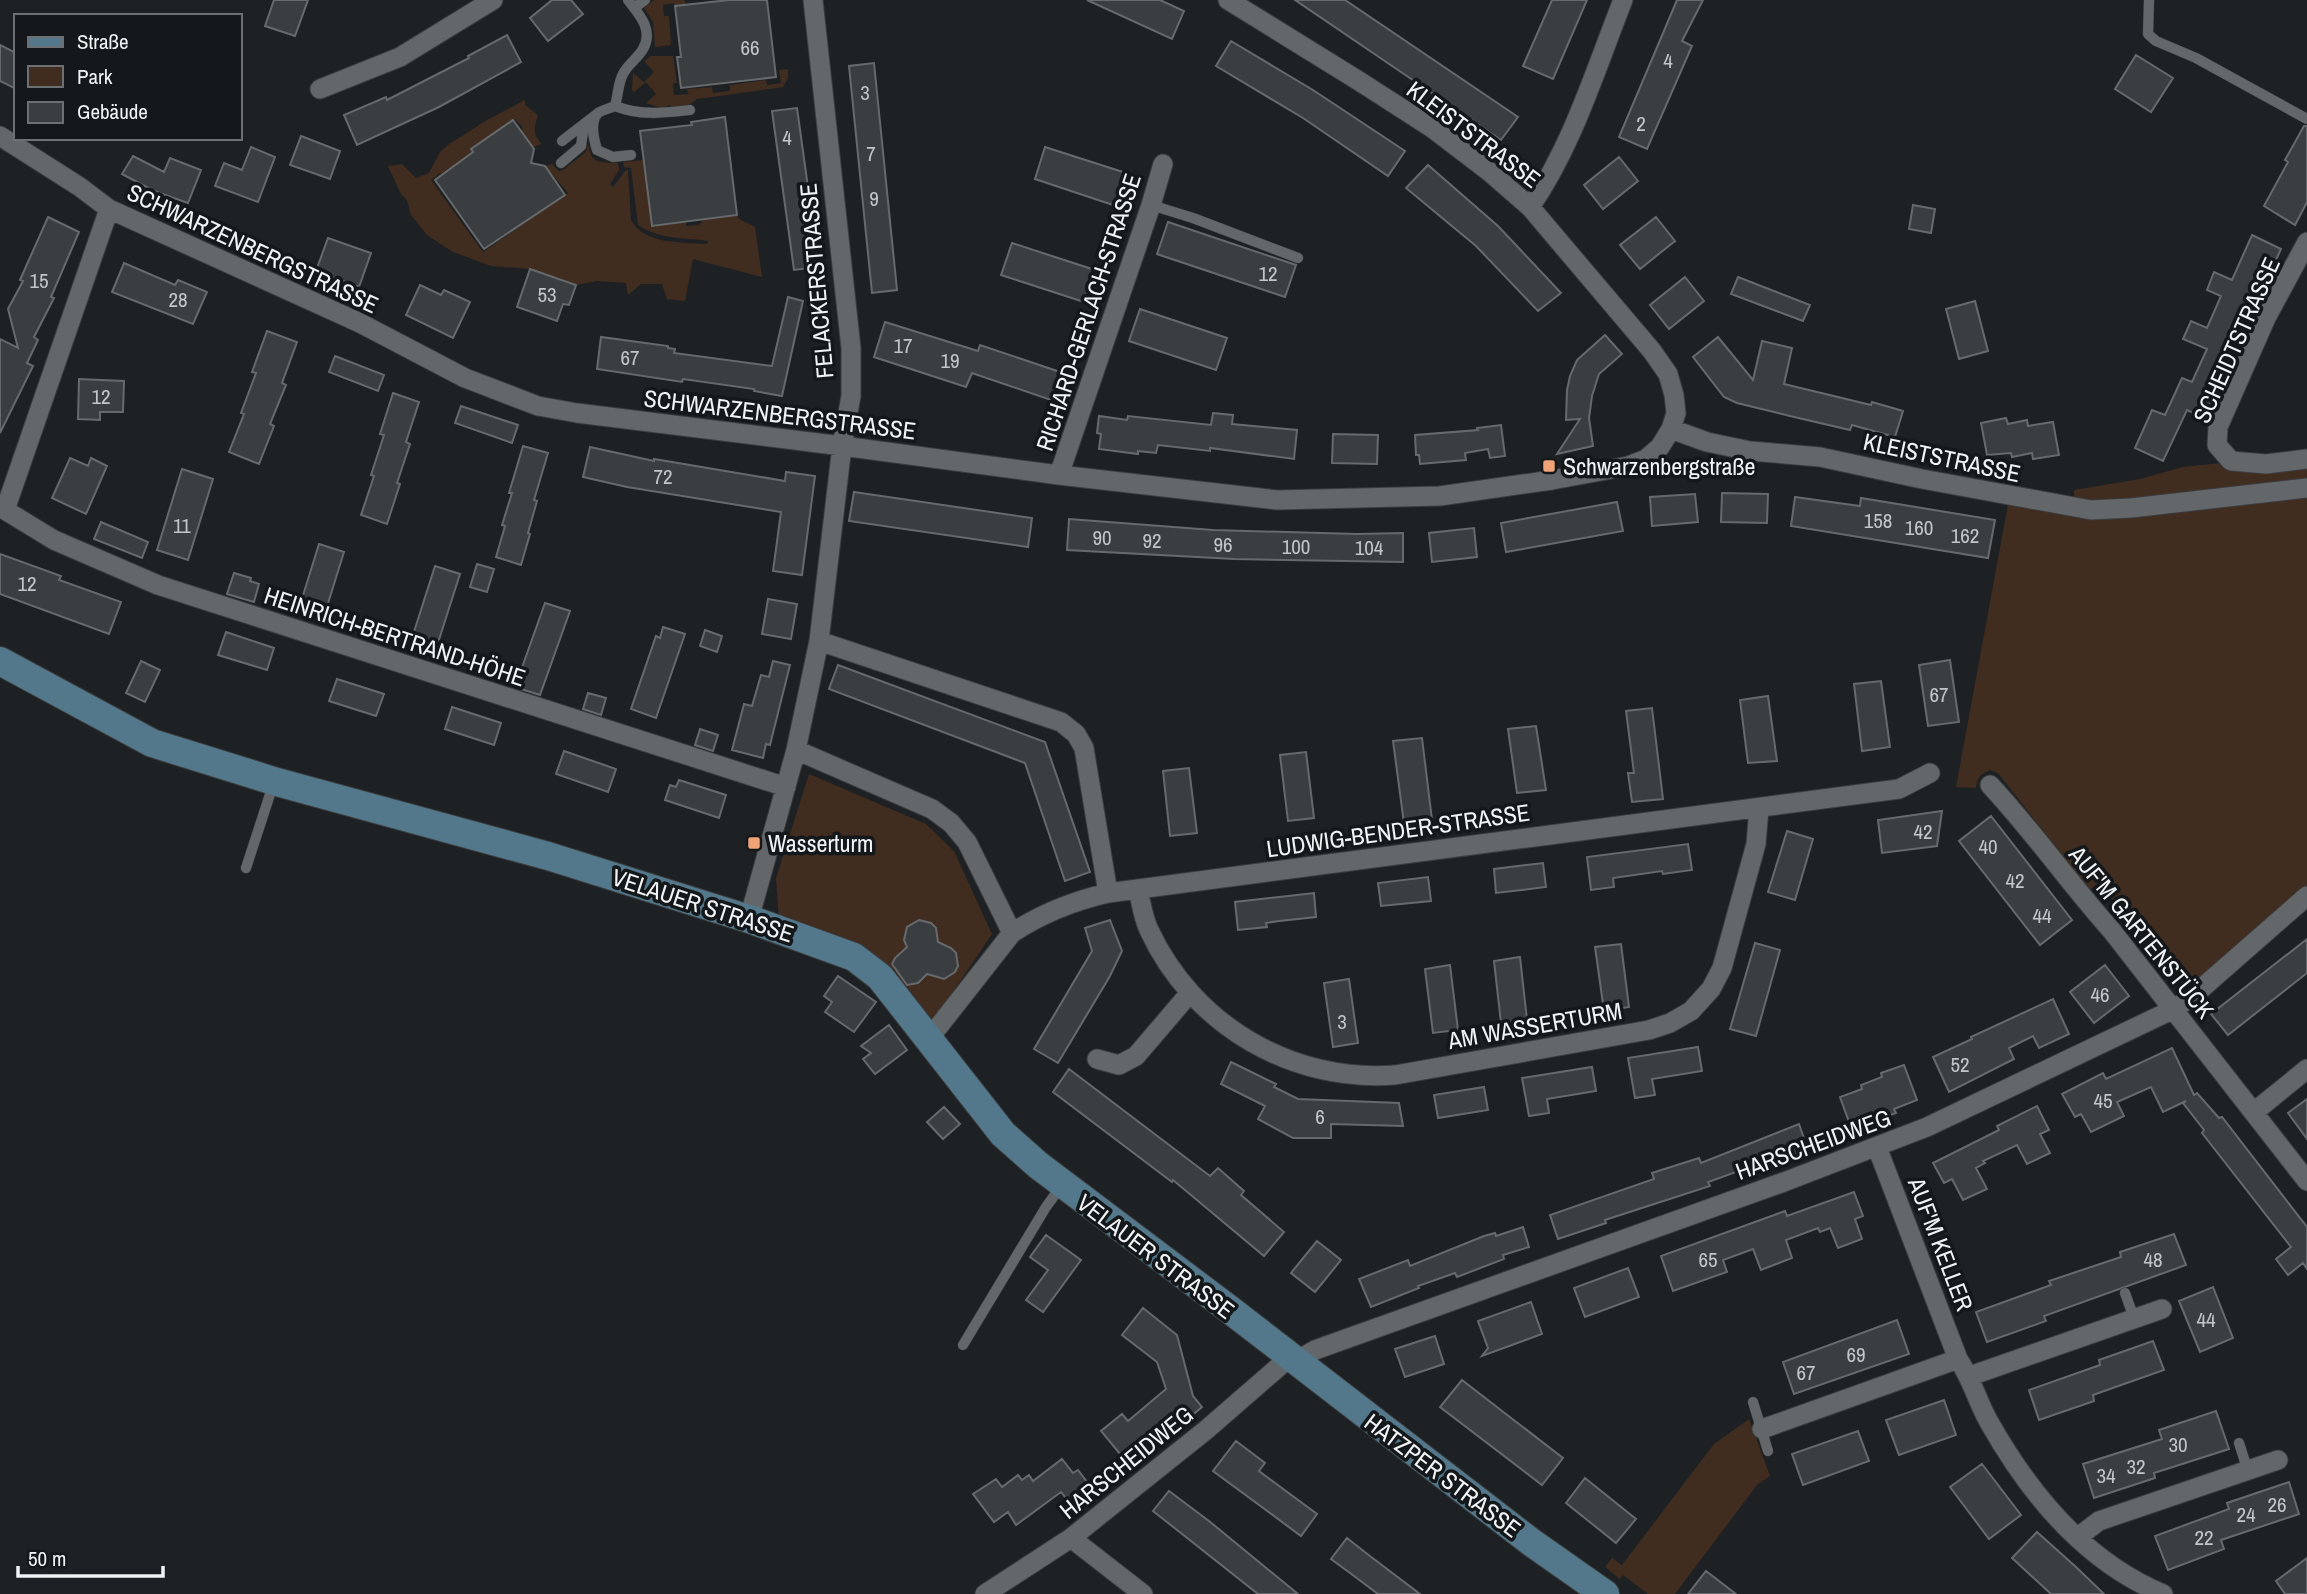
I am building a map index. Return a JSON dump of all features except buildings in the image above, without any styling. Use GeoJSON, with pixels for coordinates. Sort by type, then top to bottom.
{"type":"FeatureCollection","features":[{"type":"Feature","properties":{"kind":"main road","name":"VELAUER STRASSE"},"geometry":{"type":"LineString","coordinates":[[0,661],[152,743],[274,781],[548,856],[749,919],[862,961],[880,977],[1003,1134],[1062,1185],[1290,1356]]}},
{"type":"Feature","properties":{"kind":"main road","name":"HATZPER STRASSE"},"geometry":{"type":"LineString","coordinates":[[1290,1356],[1531,1542],[1605,1594]]}},
{"type":"Feature","properties":{"kind":"street"},"geometry":{"type":"LineString","coordinates":[[320,89],[400,57],[493,0]]}},
{"type":"Feature","properties":{"kind":"street","name":"FELACKERSTRASSE"},"geometry":{"type":"LineString","coordinates":[[749,919],[796,750],[819,641],[842,446],[851,396],[851,348],[813,0]]}},
{"type":"Feature","properties":{"kind":"street","name":"KLEISTSTRASSE"},"geometry":{"type":"LineString","coordinates":[[1228,0],[1432,128],[1530,207],[1652,351],[1668,374],[1676,413],[1671,429],[1707,442],[1750,451],[1820,457],[2039,502],[2091,510],[2132,508],[2307,488]]}},
{"type":"Feature","properties":{"kind":"street"},"geometry":{"type":"LineString","coordinates":[[1530,207],[1561,155],[1623,0]]}},
{"type":"Feature","properties":{"kind":"street","name":"SCHWARZENBERGSTRASSE"},"geometry":{"type":"LineString","coordinates":[[0,136],[80,187],[109,209],[360,323],[465,378],[538,406],[577,413],[1277,500],[1440,496],[1520,486],[1616,468],[1646,459],[1660,447],[1671,429]]}},
{"type":"Feature","properties":{"kind":"street","name":"RICHARD-GERLACH-STRASSE"},"geometry":{"type":"LineString","coordinates":[[1059,475],[1163,164]]}},
{"type":"Feature","properties":{"kind":"street"},"geometry":{"type":"LineString","coordinates":[[2,508],[109,209]]}},
{"type":"Feature","properties":{"kind":"street","name":"SCHEIDTSTRASSE"},"geometry":{"type":"LineString","coordinates":[[2307,242],[2266,318],[2218,427],[2217,445],[2231,461],[2266,464],[2307,459]]}},
{"type":"Feature","properties":{"kind":"street","name":"HEINRICH-BERTRAND-HÖHE"},"geometry":{"type":"LineString","coordinates":[[2,508],[54,540],[158,585],[786,787]]}},
{"type":"Feature","properties":{"kind":"street"},"geometry":{"type":"LineString","coordinates":[[819,641],[1061,722],[1076,734],[1083,748],[1108,893]]}},
{"type":"Feature","properties":{"kind":"street"},"geometry":{"type":"LineString","coordinates":[[796,750],[932,810],[951,823],[967,842],[1012,933]]}},
{"type":"Feature","properties":{"kind":"street","name":"LUDWIG-BENDER-STRASSE"},"geometry":{"type":"LineString","coordinates":[[928,1040],[1012,933],[1030,921],[1077,901],[1108,893],[1899,789],[1930,773]]}},
{"type":"Feature","properties":{"kind":"street","name":"AUF'M GARTENSTÜCK"},"geometry":{"type":"LineString","coordinates":[[1990,785],[2018,815],[2112,931],[2307,1181]]}},
{"type":"Feature","properties":{"kind":"street","name":"AM WASSERTURM"},"geometry":{"type":"LineString","coordinates":[[1138,889],[1148,928],[1189,993],[1215,1018],[1241,1037],[1277,1056],[1311,1067],[1376,1076],[1395,1075],[1649,1030],[1670,1023],[1691,1011],[1711,989],[1721,968],[1756,844],[1759,807]]}},
{"type":"Feature","properties":{"kind":"street","name":"HARSCHEIDWEG"},"geometry":{"type":"LineString","coordinates":[[985,1594],[1071,1538],[1206,1430],[1290,1356],[1315,1350],[1927,1127],[2174,1009],[2194,995],[2307,896]]}},
{"type":"Feature","properties":{"kind":"street"},"geometry":{"type":"LineString","coordinates":[[1097,1059],[1119,1065],[1136,1056],[1189,993]]}},
{"type":"Feature","properties":{"kind":"street"},"geometry":{"type":"LineString","coordinates":[[2254,1112],[2307,1069]]}},
{"type":"Feature","properties":{"kind":"street","name":"AUF'M KELLER"},"geometry":{"type":"LineString","coordinates":[[1877,1147],[1958,1359],[1970,1376],[1986,1418],[2004,1448],[2047,1508],[2078,1537],[2118,1569],[2163,1594]]}},
{"type":"Feature","properties":{"kind":"street"},"geometry":{"type":"LineString","coordinates":[[1970,1376],[2162,1309]]}},
{"type":"Feature","properties":{"kind":"street"},"geometry":{"type":"LineString","coordinates":[[1762,1429],[1958,1359]]}},
{"type":"Feature","properties":{"kind":"street"},"geometry":{"type":"LineString","coordinates":[[2078,1537],[2099,1521],[2248,1468],[2278,1460]]}},
{"type":"Feature","properties":{"kind":"street"},"geometry":{"type":"LineString","coordinates":[[1071,1538],[1143,1594]]}},
{"type":"Feature","properties":{"kind":"lane"},"geometry":{"type":"LineString","coordinates":[[615,106],[621,77],[643,50],[647,37],[646,25],[631,4],[645,0]]}},
{"type":"Feature","properties":{"kind":"lane"},"geometry":{"type":"LineString","coordinates":[[2149,0],[2148,34],[2156,41],[2196,58],[2307,119]]}},
{"type":"Feature","properties":{"kind":"lane"},"geometry":{"type":"LineString","coordinates":[[562,141],[598,113],[615,106],[629,112],[656,114],[690,110]]}},
{"type":"Feature","properties":{"kind":"lane"},"geometry":{"type":"LineString","coordinates":[[598,113],[594,121],[597,150],[613,157],[631,155]]}},
{"type":"Feature","properties":{"kind":"lane"},"geometry":{"type":"LineString","coordinates":[[561,163],[581,146],[584,124]]}},
{"type":"Feature","properties":{"kind":"lane"},"geometry":{"type":"LineString","coordinates":[[1151,205],[1298,258]]}},
{"type":"Feature","properties":{"kind":"lane"},"geometry":{"type":"LineString","coordinates":[[246,868],[274,781]]}},
{"type":"Feature","properties":{"kind":"lane"},"geometry":{"type":"LineString","coordinates":[[963,1345],[1062,1185]]}},
{"type":"Feature","properties":{"kind":"lane"},"geometry":{"type":"LineString","coordinates":[[2125,1293],[2134,1318]]}},
{"type":"Feature","properties":{"kind":"lane"},"geometry":{"type":"LineString","coordinates":[[1753,1402],[1768,1451]]}},
{"type":"Feature","properties":{"kind":"lane"},"geometry":{"type":"LineString","coordinates":[[2239,1443],[2248,1468]]}},
{"type":"Feature","properties":{"kind":"green space"},"geometry":{"type":"Polygon","coordinates":[[[654,0],[684,0],[687,5],[663,5],[664,16],[669,16],[671,45],[655,47],[653,22],[644,8],[654,0]]]}},
{"type":"Feature","properties":{"kind":"green space"},"geometry":{"type":"Polygon","coordinates":[[[651,56],[673,56],[677,83],[673,83],[674,95],[688,94],[687,89],[712,87],[713,93],[730,91],[730,85],[765,80],[768,85],[781,83],[779,70],[788,69],[788,78],[783,87],[697,99],[689,105],[674,108],[669,105],[662,108],[646,103],[656,94],[646,82],[634,92],[632,90],[633,73],[644,82],[654,72],[644,61],[651,56]]]}},
{"type":"Feature","properties":{"kind":"green space"},"geometry":{"type":"Polygon","coordinates":[[[525,100],[525,105],[538,115],[535,130],[542,144],[533,147],[515,119],[443,174],[431,180],[483,252],[568,193],[545,166],[552,164],[559,171],[563,170],[586,152],[588,143],[591,155],[597,161],[618,163],[619,170],[610,184],[613,187],[628,170],[631,220],[637,228],[665,241],[707,244],[708,241],[663,236],[638,225],[631,168],[624,167],[623,162],[644,160],[652,226],[686,222],[686,226],[699,225],[704,219],[737,215],[739,219],[755,227],[762,277],[693,259],[685,301],[667,299],[662,284],[641,284],[628,295],[626,283],[597,281],[576,285],[530,269],[491,266],[453,252],[427,235],[411,215],[407,200],[401,194],[388,166],[402,164],[416,178],[429,173],[440,152],[448,145],[525,100]]]}},
{"type":"Feature","properties":{"kind":"green space"},"geometry":{"type":"Polygon","coordinates":[[[2230,462],[2307,464],[2307,481],[2074,506],[2074,490],[2140,479],[2183,467],[2230,462]]]}},
{"type":"Feature","properties":{"kind":"green space"},"geometry":{"type":"Polygon","coordinates":[[[2307,490],[2307,888],[2182,992],[2107,893],[2088,888],[1998,773],[1990,770],[1984,773],[1978,779],[1976,788],[1956,787],[2009,499],[2039,504],[2307,490]]]}},
{"type":"Feature","properties":{"kind":"green space"},"geometry":{"type":"Polygon","coordinates":[[[809,774],[926,824],[954,851],[992,934],[931,1024],[779,919],[776,878],[809,774]]]}},
{"type":"Feature","properties":{"kind":"green space"},"geometry":{"type":"Polygon","coordinates":[[[1749,1419],[1770,1476],[1757,1485],[1675,1594],[1648,1594],[1623,1575],[1620,1579],[1605,1567],[1612,1558],[1622,1565],[1714,1444],[1749,1419]]]}},
{"type":"Feature","properties":{"kind":"place","name":"Schwarzenbergstraße"},"geometry":{"type":"Point","coordinates":[1549,466]}},
{"type":"Feature","properties":{"kind":"place","name":"Wasserturm"},"geometry":{"type":"Point","coordinates":[754,843]}}]}
